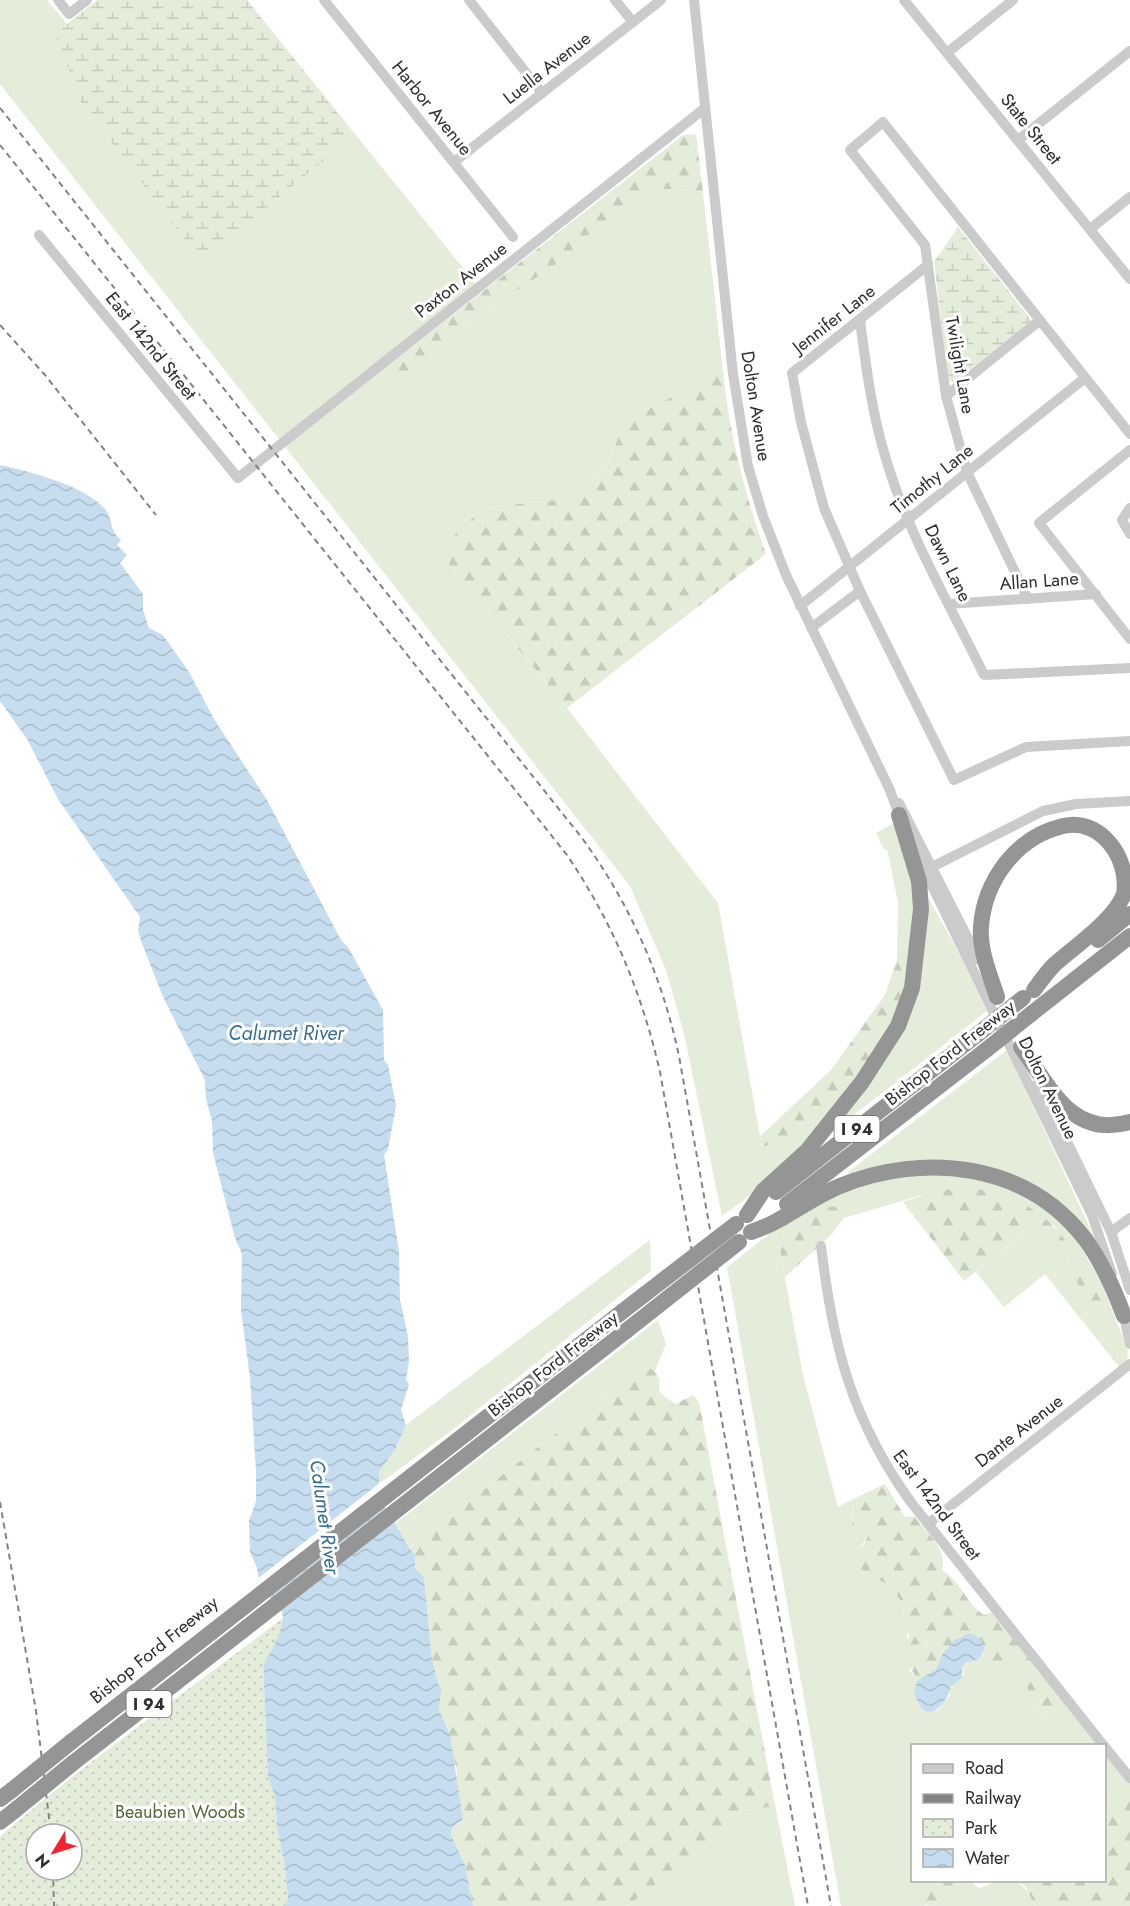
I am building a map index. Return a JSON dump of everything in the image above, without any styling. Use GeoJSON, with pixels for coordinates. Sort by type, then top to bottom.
{"type":"FeatureCollection","features":[{"type":"Feature","properties":{"kind":"highway"},"geometry":{"type":"LineString","coordinates":[[741,1219],[762,1191],[807,1150],[862,1082],[898,1026],[912,988],[921,909],[919,881],[899,815]]}},
{"type":"Feature","properties":{"kind":"highway"},"geometry":{"type":"LineString","coordinates":[[997,997],[983,951],[981,927],[987,897],[999,870],[1016,852],[1038,837],[1063,826],[1080,826],[1095,830],[1111,841],[1122,855],[1127,874],[1125,892],[1117,908],[1051,968],[1028,994]]}},
{"type":"Feature","properties":{"kind":"highway","name":"Bishop Ford Freeway"},"geometry":{"type":"LineString","coordinates":[[6,1794],[429,1459],[623,1311],[1130,914]]}},
{"type":"Feature","properties":{"kind":"highway","name":"Bishop Ford Freeway"},"geometry":{"type":"LineString","coordinates":[[0,1822],[73,1762],[225,1646],[1130,936]]}},
{"type":"Feature","properties":{"kind":"highway"},"geometry":{"type":"LineString","coordinates":[[1038,1009],[1130,950]]}},
{"type":"Feature","properties":{"kind":"highway"},"geometry":{"type":"LineString","coordinates":[[1021,1047],[1066,1109],[1090,1123],[1109,1126],[1130,1122]]}},
{"type":"Feature","properties":{"kind":"highway"},"geometry":{"type":"LineString","coordinates":[[745,1237],[775,1225],[816,1197],[862,1178],[923,1166],[973,1169],[1002,1178],[1023,1188],[1045,1201],[1069,1221],[1097,1258],[1113,1287],[1124,1316]]}},
{"type":"Feature","properties":{"kind":"street"},"geometry":{"type":"LineString","coordinates":[[58,0],[69,14],[87,0]]}},
{"type":"Feature","properties":{"kind":"street","name":"Harbor Avenue"},"geometry":{"type":"LineString","coordinates":[[324,0],[513,237]]}},
{"type":"Feature","properties":{"kind":"street"},"geometry":{"type":"LineString","coordinates":[[469,0],[542,93]]}},
{"type":"Feature","properties":{"kind":"street"},"geometry":{"type":"LineString","coordinates":[[615,0],[633,22]]}},
{"type":"Feature","properties":{"kind":"street","name":"Luella Avenue"},"geometry":{"type":"LineString","coordinates":[[454,162],[662,0]]}},
{"type":"Feature","properties":{"kind":"street","name":"Dolton Avenue"},"geometry":{"type":"LineString","coordinates":[[694,0],[742,441],[763,516],[800,606],[889,788],[899,815],[997,997],[1111,1232],[1130,1290]]}},
{"type":"Feature","properties":{"kind":"street","name":"State Street"},"geometry":{"type":"LineString","coordinates":[[904,0],[1130,279]]}},
{"type":"Feature","properties":{"kind":"street"},"geometry":{"type":"LineString","coordinates":[[948,52],[1013,0]]}},
{"type":"Feature","properties":{"kind":"street"},"geometry":{"type":"LineString","coordinates":[[1018,140],[1130,51]]}},
{"type":"Feature","properties":{"kind":"street","name":"Paxton Avenue"},"geometry":{"type":"LineString","coordinates":[[237,478],[705,108]]}},
{"type":"Feature","properties":{"kind":"street"},"geometry":{"type":"LineString","coordinates":[[928,265],[925,245],[850,150],[883,122],[1130,434]]}},
{"type":"Feature","properties":{"kind":"street"},"geometry":{"type":"LineString","coordinates":[[1090,229],[1130,197]]}},
{"type":"Feature","properties":{"kind":"street","name":"East 142nd Street"},"geometry":{"type":"LineString","coordinates":[[39,235],[237,478]]}},
{"type":"Feature","properties":{"kind":"street","name":"Jennifer Lane"},"geometry":{"type":"LineString","coordinates":[[928,265],[792,373],[801,422],[824,508],[849,567],[954,780],[1026,747],[1130,741]]}},
{"type":"Feature","properties":{"kind":"street","name":"Twilight Lane"},"geometry":{"type":"LineString","coordinates":[[928,265],[946,396],[967,472],[1028,598]]}},
{"type":"Feature","properties":{"kind":"street","name":"Dawn Lane"},"geometry":{"type":"LineString","coordinates":[[860,320],[870,397],[886,460],[909,519],[984,675],[1130,668]]}},
{"type":"Feature","properties":{"kind":"street"},"geometry":{"type":"LineString","coordinates":[[946,396],[1039,321]]}},
{"type":"Feature","properties":{"kind":"street","name":"Timothy Lane"},"geometry":{"type":"LineString","coordinates":[[800,606],[1085,378]]}},
{"type":"Feature","properties":{"kind":"street"},"geometry":{"type":"LineString","coordinates":[[1130,450],[1039,523],[1130,639]]}},
{"type":"Feature","properties":{"kind":"street"},"geometry":{"type":"LineString","coordinates":[[1130,508],[1122,520],[1130,534]]}},
{"type":"Feature","properties":{"kind":"street"},"geometry":{"type":"LineString","coordinates":[[811,628],[860,591]]}},
{"type":"Feature","properties":{"kind":"street","name":"Allan Lane"},"geometry":{"type":"LineString","coordinates":[[949,604],[1096,594]]}},
{"type":"Feature","properties":{"kind":"street","name":"Dolton Avenue"},"geometry":{"type":"LineString","coordinates":[[889,788],[908,815],[929,868],[1092,1215],[1110,1265],[1130,1344]]}},
{"type":"Feature","properties":{"kind":"street"},"geometry":{"type":"LineString","coordinates":[[929,868],[1043,811],[1076,804],[1130,801]]}},
{"type":"Feature","properties":{"kind":"street"},"geometry":{"type":"LineString","coordinates":[[1111,1232],[1130,1218]]}},
{"type":"Feature","properties":{"kind":"street","name":"East 142nd Street"},"geometry":{"type":"LineString","coordinates":[[821,1246],[831,1320],[855,1403],[881,1459],[928,1524],[1102,1744]]}},
{"type":"Feature","properties":{"kind":"street","name":"Dante Avenue"},"geometry":{"type":"LineString","coordinates":[[928,1524],[1130,1364]]}},
{"type":"Feature","properties":{"kind":"street","name":"East 142nd Street"},"geometry":{"type":"LineString","coordinates":[[1106,1748],[1130,1778]]}},
{"type":"Feature","properties":{"kind":"green space"},"geometry":{"type":"Polygon","coordinates":[[[0,0],[47,0],[67,24],[97,0],[247,0],[476,284],[386,367],[430,359],[467,324],[565,258],[599,226],[635,198],[657,190],[703,192],[723,371],[640,413],[621,430],[612,455],[595,479],[555,500],[485,508],[439,552],[567,708],[718,903],[762,1147],[819,1129],[759,1189],[722,1216],[684,1034],[666,970],[630,886],[0,84],[0,0]]]}},
{"type":"Feature","properties":{"kind":"green space"},"geometry":{"type":"Polygon","coordinates":[[[97,0],[247,0],[355,135],[201,261],[81,102],[55,34],[97,0]]]}},
{"type":"Feature","properties":{"kind":"green space"},"geometry":{"type":"Polygon","coordinates":[[[696,134],[703,192],[657,190],[635,198],[599,226],[565,258],[467,324],[430,359],[398,377],[386,373],[386,367],[683,135],[696,134]]]}},
{"type":"Feature","properties":{"kind":"green space"},"geometry":{"type":"Polygon","coordinates":[[[958,227],[1032,321],[953,383],[948,379],[934,262],[958,227]]]}},
{"type":"Feature","properties":{"kind":"green space"},"geometry":{"type":"Polygon","coordinates":[[[723,371],[729,417],[739,464],[766,554],[567,708],[439,552],[464,525],[485,508],[555,500],[595,479],[612,455],[621,430],[640,413],[723,371]]]}},
{"type":"Feature","properties":{"kind":"green space"},"geometry":{"type":"Polygon","coordinates":[[[892,824],[896,825],[914,893],[907,983],[897,959],[898,902],[887,849],[884,849],[876,833],[892,824]]]}},
{"type":"Feature","properties":{"kind":"green space"},"geometry":{"type":"Polygon","coordinates":[[[927,896],[959,953],[987,1011],[840,1126],[838,1123],[893,1046],[927,896]]]}},
{"type":"Feature","properties":{"kind":"green space"},"geometry":{"type":"Polygon","coordinates":[[[897,959],[907,983],[890,1028],[819,1129],[762,1147],[760,1136],[831,1070],[885,995],[897,959]]]}},
{"type":"Feature","properties":{"kind":"green space"},"geometry":{"type":"Polygon","coordinates":[[[1007,1050],[1101,1252],[1007,1174],[850,1177],[848,1172],[1007,1050]]]}},
{"type":"Feature","properties":{"kind":"green space"},"geometry":{"type":"Polygon","coordinates":[[[971,1173],[1033,1199],[1074,1236],[1101,1281],[1128,1351],[1127,1361],[1119,1367],[1045,1274],[1004,1307],[976,1272],[1035,1225],[1107,1311],[1054,1225],[965,1187],[932,1192],[844,1218],[844,1206],[776,1229],[829,1197],[899,1175],[971,1173]]]}},
{"type":"Feature","properties":{"kind":"green space"},"geometry":{"type":"Polygon","coordinates":[[[965,1187],[995,1193],[1019,1202],[1038,1213],[1054,1227],[1081,1264],[1107,1312],[1099,1316],[1063,1261],[1035,1225],[964,1281],[903,1202],[932,1192],[965,1187]]]}},
{"type":"Feature","properties":{"kind":"green space"},"geometry":{"type":"Polygon","coordinates":[[[844,1206],[844,1218],[828,1238],[785,1277],[776,1229],[828,1207],[844,1206]]]}},
{"type":"Feature","properties":{"kind":"green space"},"geometry":{"type":"Polygon","coordinates":[[[776,1229],[803,1375],[838,1507],[853,1499],[852,1527],[868,1532],[868,1538],[861,1545],[863,1570],[892,1586],[899,1599],[905,1602],[907,1607],[903,1611],[903,1617],[908,1645],[926,1644],[927,1650],[914,1656],[909,1670],[916,1677],[912,1680],[917,1695],[927,1705],[938,1710],[950,1695],[950,1687],[964,1674],[962,1667],[966,1662],[976,1661],[983,1655],[994,1662],[1012,1662],[1031,1675],[1031,1700],[1035,1710],[1046,1717],[1060,1708],[1063,1699],[1099,1744],[911,1744],[911,1882],[923,1882],[923,1904],[926,1906],[841,1906],[727,1267],[776,1229]]]}},
{"type":"Feature","properties":{"kind":"green space"},"geometry":{"type":"Polygon","coordinates":[[[650,1240],[651,1271],[451,1431],[379,1484],[379,1472],[396,1448],[406,1425],[650,1240]]]}},
{"type":"Feature","properties":{"kind":"green space"},"geometry":{"type":"Polygon","coordinates":[[[658,1320],[666,1344],[655,1371],[643,1365],[409,1548],[396,1523],[658,1320]]]}},
{"type":"Feature","properties":{"kind":"green space"},"geometry":{"type":"Polygon","coordinates":[[[643,1365],[655,1371],[660,1380],[660,1392],[665,1397],[676,1404],[693,1395],[699,1402],[774,1800],[769,1807],[742,1811],[725,1831],[627,1906],[473,1906],[465,1865],[451,1835],[452,1828],[457,1825],[462,1809],[456,1788],[457,1770],[439,1710],[441,1693],[432,1660],[424,1577],[415,1568],[415,1555],[409,1548],[643,1365]]]}},
{"type":"Feature","properties":{"kind":"green space"},"geometry":{"type":"Polygon","coordinates":[[[885,1484],[905,1517],[914,1516],[935,1541],[942,1555],[942,1570],[954,1580],[978,1610],[984,1615],[992,1612],[1063,1699],[1064,1705],[1060,1713],[1042,1717],[1032,1705],[1027,1685],[1031,1681],[1030,1675],[1012,1662],[990,1661],[983,1655],[985,1648],[961,1636],[947,1648],[936,1669],[917,1681],[915,1690],[904,1691],[901,1685],[905,1680],[916,1677],[907,1663],[914,1656],[927,1650],[927,1644],[907,1645],[909,1636],[902,1625],[905,1602],[899,1599],[888,1584],[871,1577],[862,1570],[858,1554],[867,1540],[868,1533],[852,1527],[853,1499],[885,1484]]]}},
{"type":"Feature","properties":{"kind":"green space","name":"Beaubien Woods"},"geometry":{"type":"Polygon","coordinates":[[[283,1618],[279,1635],[264,1664],[264,1684],[268,1776],[275,1797],[277,1828],[285,1867],[288,1898],[285,1906],[0,1906],[0,1836],[74,1775],[283,1618]]]}},
{"type":"Feature","properties":{"kind":"green space"},"geometry":{"type":"Polygon","coordinates":[[[1106,1753],[1130,1783],[1130,1794],[1113,1799],[1106,1798],[1106,1753]]]}},
{"type":"Feature","properties":{"kind":"green space"},"geometry":{"type":"Polygon","coordinates":[[[1130,1794],[1130,1906],[1035,1906],[1025,1886],[1019,1882],[1106,1882],[1106,1798],[1113,1799],[1130,1794]]]}},
{"type":"Feature","properties":{"kind":"green space"},"geometry":{"type":"Polygon","coordinates":[[[774,1800],[795,1906],[627,1906],[725,1831],[742,1811],[769,1807],[774,1800]]]}},
{"type":"Feature","properties":{"kind":"green space"},"geometry":{"type":"Polygon","coordinates":[[[923,1882],[962,1882],[933,1906],[923,1905],[923,1882]]]}},
{"type":"Feature","properties":{"kind":"green space"},"geometry":{"type":"Polygon","coordinates":[[[961,1882],[971,1882],[979,1888],[994,1882],[1018,1882],[1029,1894],[1035,1906],[933,1906],[961,1882]]]}},
{"type":"Feature","properties":{"kind":"water","name":"Calumet River"},"geometry":{"type":"Polygon","coordinates":[[[0,465],[41,475],[70,486],[95,500],[107,512],[114,532],[121,540],[117,545],[127,555],[120,563],[143,594],[143,610],[149,628],[163,635],[189,672],[214,719],[267,800],[341,940],[348,947],[383,1010],[384,1060],[388,1065],[396,1106],[388,1149],[384,1155],[399,1252],[400,1300],[408,1336],[409,1361],[406,1380],[409,1384],[401,1410],[406,1425],[396,1448],[379,1472],[379,1484],[374,1488],[415,1555],[415,1568],[424,1577],[432,1660],[441,1693],[439,1710],[450,1735],[463,1819],[452,1828],[451,1835],[465,1865],[473,1906],[285,1906],[288,1898],[285,1867],[277,1828],[275,1797],[268,1776],[264,1684],[264,1664],[279,1635],[283,1618],[282,1612],[260,1586],[257,1568],[250,1552],[249,1521],[256,1501],[256,1471],[250,1378],[241,1310],[242,1254],[235,1238],[213,1153],[212,1121],[206,1099],[205,1080],[163,997],[138,931],[140,917],[58,799],[27,739],[0,701],[0,465]]]}},
{"type":"Feature","properties":{"kind":"water"},"geometry":{"type":"Polygon","coordinates":[[[969,1633],[982,1643],[985,1648],[982,1654],[976,1660],[966,1662],[962,1667],[962,1678],[950,1687],[947,1697],[939,1707],[934,1711],[924,1711],[914,1692],[917,1681],[936,1669],[942,1655],[953,1641],[969,1633]]]}},
{"type":"Feature","properties":{"kind":"pier"},"geometry":{"type":"Polygon","coordinates":[[[381,1482],[377,1489],[383,1503],[259,1592],[256,1580],[381,1482]]]}},
{"type":"Feature","properties":{"kind":"railway"},"geometry":{"type":"LineString","coordinates":[[0,108],[582,838],[615,889],[642,942],[663,997],[679,1056],[831,1906]]}},
{"type":"Feature","properties":{"kind":"railway"},"geometry":{"type":"LineString","coordinates":[[0,145],[567,855],[598,906],[624,959],[644,1014],[660,1072],[808,1906]]}},
{"type":"Feature","properties":{"kind":"railway"},"geometry":{"type":"LineString","coordinates":[[0,325],[45,375],[156,515]]}},
{"type":"Feature","properties":{"kind":"railway"},"geometry":{"type":"LineString","coordinates":[[0,1502],[36,1711],[50,1822]]}},
{"type":"Feature","properties":{"kind":"railway"},"geometry":{"type":"LineString","coordinates":[[53,1882],[54,1906]]}}]}
